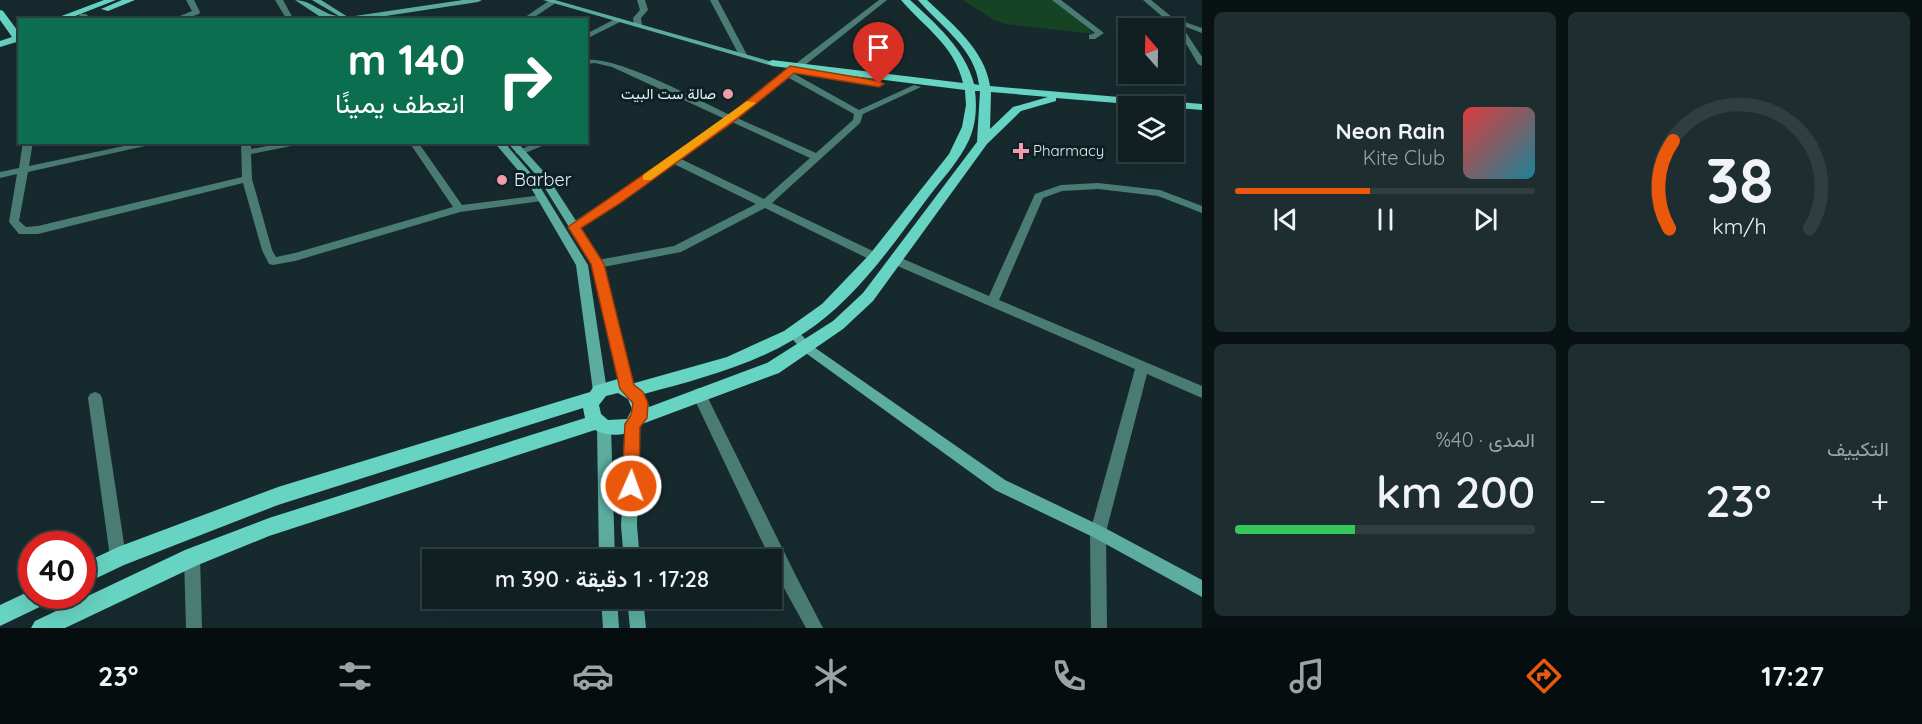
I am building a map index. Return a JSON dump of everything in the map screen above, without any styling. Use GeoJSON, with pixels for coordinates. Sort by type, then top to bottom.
{"type":"FeatureCollection","features":[{"type":"Feature","properties":{"kind":"main road"},"geometry":{"type":"LineString","coordinates":[[61,18],[112,0]]}},
{"type":"Feature","properties":{"kind":"main road"},"geometry":{"type":"LineString","coordinates":[[82,18],[131,0]]}},
{"type":"Feature","properties":{"kind":"main road"},"geometry":{"type":"LineString","coordinates":[[905,0],[948,42],[964,70],[976,93],[983,142]]}},
{"type":"Feature","properties":{"kind":"main road"},"geometry":{"type":"LineString","coordinates":[[96,568],[118,557],[278,496],[618,387],[629,390],[710,369],[793,333],[834,302],[875,257],[959,147],[983,72],[963,40],[922,0]]}},
{"type":"Feature","properties":{"kind":"main road"},"geometry":{"type":"LineString","coordinates":[[0,13],[18,36]]}},
{"type":"Feature","properties":{"kind":"main road"},"geometry":{"type":"LineString","coordinates":[[0,38],[18,36]]}},
{"type":"Feature","properties":{"kind":"main road"},"geometry":{"type":"LineString","coordinates":[[0,44],[18,36]]}},
{"type":"Feature","properties":{"kind":"main road"},"geometry":{"type":"LineString","coordinates":[[772,63],[792,70],[879,84],[940,89],[959,96],[976,93],[1202,107]]}},
{"type":"Feature","properties":{"kind":"main road"},"geometry":{"type":"LineString","coordinates":[[792,70],[976,93],[1118,105]]}},
{"type":"Feature","properties":{"kind":"main road"},"geometry":{"type":"LineString","coordinates":[[596,394],[590,410],[600,424],[614,430],[699,394],[773,368],[807,348],[838,325],[868,297],[897,261],[983,142],[1017,109],[1052,99]]}},
{"type":"Feature","properties":{"kind":"main road"},"geometry":{"type":"LineString","coordinates":[[1184,112],[1202,113]]}},
{"type":"Feature","properties":{"kind":"main road"},"geometry":{"type":"LineString","coordinates":[[629,390],[641,403],[636,421]]}},
{"type":"Feature","properties":{"kind":"main road"},"geometry":{"type":"LineString","coordinates":[[42,628],[192,557],[298,517],[600,424]]}},
{"type":"Feature","properties":{"kind":"main road"},"geometry":{"type":"LineString","coordinates":[[0,616],[18,607]]}},
{"type":"Feature","properties":{"kind":"street"},"geometry":{"type":"LineString","coordinates":[[179,18],[196,12],[190,0]]}},
{"type":"Feature","properties":{"kind":"street"},"geometry":{"type":"LineString","coordinates":[[279,0],[290,18]]}},
{"type":"Feature","properties":{"kind":"street"},"geometry":{"type":"LineString","coordinates":[[299,0],[325,18]]}},
{"type":"Feature","properties":{"kind":"street"},"geometry":{"type":"LineString","coordinates":[[316,0],[346,18]]}},
{"type":"Feature","properties":{"kind":"street"},"geometry":{"type":"LineString","coordinates":[[355,18],[478,0]]}},
{"type":"Feature","properties":{"kind":"street"},"geometry":{"type":"LineString","coordinates":[[638,25],[637,18],[644,10],[641,0]]}},
{"type":"Feature","properties":{"kind":"street"},"geometry":{"type":"LineString","coordinates":[[714,0],[743,55]]}},
{"type":"Feature","properties":{"kind":"street"},"geometry":{"type":"LineString","coordinates":[[574,227],[614,202],[732,118],[883,0]]}},
{"type":"Feature","properties":{"kind":"street"},"geometry":{"type":"LineString","coordinates":[[1056,0],[1100,33],[1092,37]]}},
{"type":"Feature","properties":{"kind":"street"},"geometry":{"type":"LineString","coordinates":[[1147,0],[1181,29],[1202,64]]}},
{"type":"Feature","properties":{"kind":"street"},"geometry":{"type":"LineString","coordinates":[[527,18],[550,1],[772,63]]}},
{"type":"Feature","properties":{"kind":"street"},"geometry":{"type":"LineString","coordinates":[[1166,16],[1202,31]]}},
{"type":"Feature","properties":{"kind":"street"},"geometry":{"type":"LineString","coordinates":[[588,36],[620,20]]}},
{"type":"Feature","properties":{"kind":"street"},"geometry":{"type":"LineString","coordinates":[[588,62],[614,65],[816,157]]}},
{"type":"Feature","properties":{"kind":"street"},"geometry":{"type":"LineString","coordinates":[[792,70],[859,113]]}},
{"type":"Feature","properties":{"kind":"street"},"geometry":{"type":"LineString","coordinates":[[859,113],[917,87]]}},
{"type":"Feature","properties":{"kind":"street"},"geometry":{"type":"LineString","coordinates":[[597,264],[677,249],[766,203],[857,122],[859,113]]}},
{"type":"Feature","properties":{"kind":"street"},"geometry":{"type":"LineString","coordinates":[[28,144],[14,222],[23,231],[38,230],[247,179]]}},
{"type":"Feature","properties":{"kind":"street"},"geometry":{"type":"LineString","coordinates":[[0,175],[149,144]]}},
{"type":"Feature","properties":{"kind":"street"},"geometry":{"type":"LineString","coordinates":[[284,144],[247,147],[247,179],[267,250],[273,261],[295,257],[459,209],[542,198]]}},
{"type":"Feature","properties":{"kind":"street"},"geometry":{"type":"LineString","coordinates":[[414,144],[459,209]]}},
{"type":"Feature","properties":{"kind":"street"},"geometry":{"type":"LineString","coordinates":[[500,144],[531,179],[582,265],[596,394]]}},
{"type":"Feature","properties":{"kind":"street"},"geometry":{"type":"LineString","coordinates":[[513,144],[542,175],[597,264],[629,390]]}},
{"type":"Feature","properties":{"kind":"street"},"geometry":{"type":"LineString","coordinates":[[520,152],[542,144]]}},
{"type":"Feature","properties":{"kind":"street"},"geometry":{"type":"LineString","coordinates":[[672,159],[875,257]]}},
{"type":"Feature","properties":{"kind":"street"},"geometry":{"type":"LineString","coordinates":[[992,302],[1039,195],[1061,188],[1098,186],[1160,193],[1202,210]]}},
{"type":"Feature","properties":{"kind":"street"},"geometry":{"type":"LineString","coordinates":[[550,211],[563,208]]}},
{"type":"Feature","properties":{"kind":"street"},"geometry":{"type":"LineString","coordinates":[[897,261],[1202,392]]}},
{"type":"Feature","properties":{"kind":"street"},"geometry":{"type":"LineString","coordinates":[[793,333],[807,348],[926,430],[1000,485],[1098,532],[1202,589]]}},
{"type":"Feature","properties":{"kind":"street"},"geometry":{"type":"LineString","coordinates":[[1099,628],[1098,532],[1142,367]]}},
{"type":"Feature","properties":{"kind":"street"},"geometry":{"type":"LineString","coordinates":[[699,394],[791,584],[815,628]]}},
{"type":"Feature","properties":{"kind":"street"},"geometry":{"type":"LineString","coordinates":[[95,398],[118,557]]}},
{"type":"Feature","properties":{"kind":"street"},"geometry":{"type":"LineString","coordinates":[[631,549],[629,526],[636,421]]}},
{"type":"Feature","properties":{"kind":"street"},"geometry":{"type":"LineString","coordinates":[[600,424],[606,549]]}},
{"type":"Feature","properties":{"kind":"street"},"geometry":{"type":"LineString","coordinates":[[192,557],[194,628]]}},
{"type":"Feature","properties":{"kind":"street"},"geometry":{"type":"LineString","coordinates":[[610,609],[611,628]]}},
{"type":"Feature","properties":{"kind":"street"},"geometry":{"type":"LineString","coordinates":[[636,609],[638,628]]}},
{"type":"Feature","properties":{"kind":"green space"},"geometry":{"type":"Polygon","coordinates":[[[963,0],[1055,0],[1094,34],[1005,24],[992,19],[963,0]]]}},
{"type":"Feature","properties":{"kind":"slow traffic"},"geometry":{"type":"LineString","coordinates":[[647,177],[751,103]]}},
{"type":"Feature","properties":{"kind":"place","name":"صالة ست البيت"},"geometry":{"type":"Point","coordinates":[728,94]}},
{"type":"Feature","properties":{"kind":"place","name":"Pharmacy"},"geometry":{"type":"Point","coordinates":[1021,151]}},
{"type":"Feature","properties":{"kind":"place","name":"Barber"},"geometry":{"type":"Point","coordinates":[502,180]}},
{"type":"Feature","properties":{"kind":"route"},"geometry":{"type":"LineString","coordinates":[[631,486],[633,424],[639,418],[641,403],[627,389],[597,264],[574,227],[614,202],[732,118],[789,74],[790,69],[879,84]]}}]}
